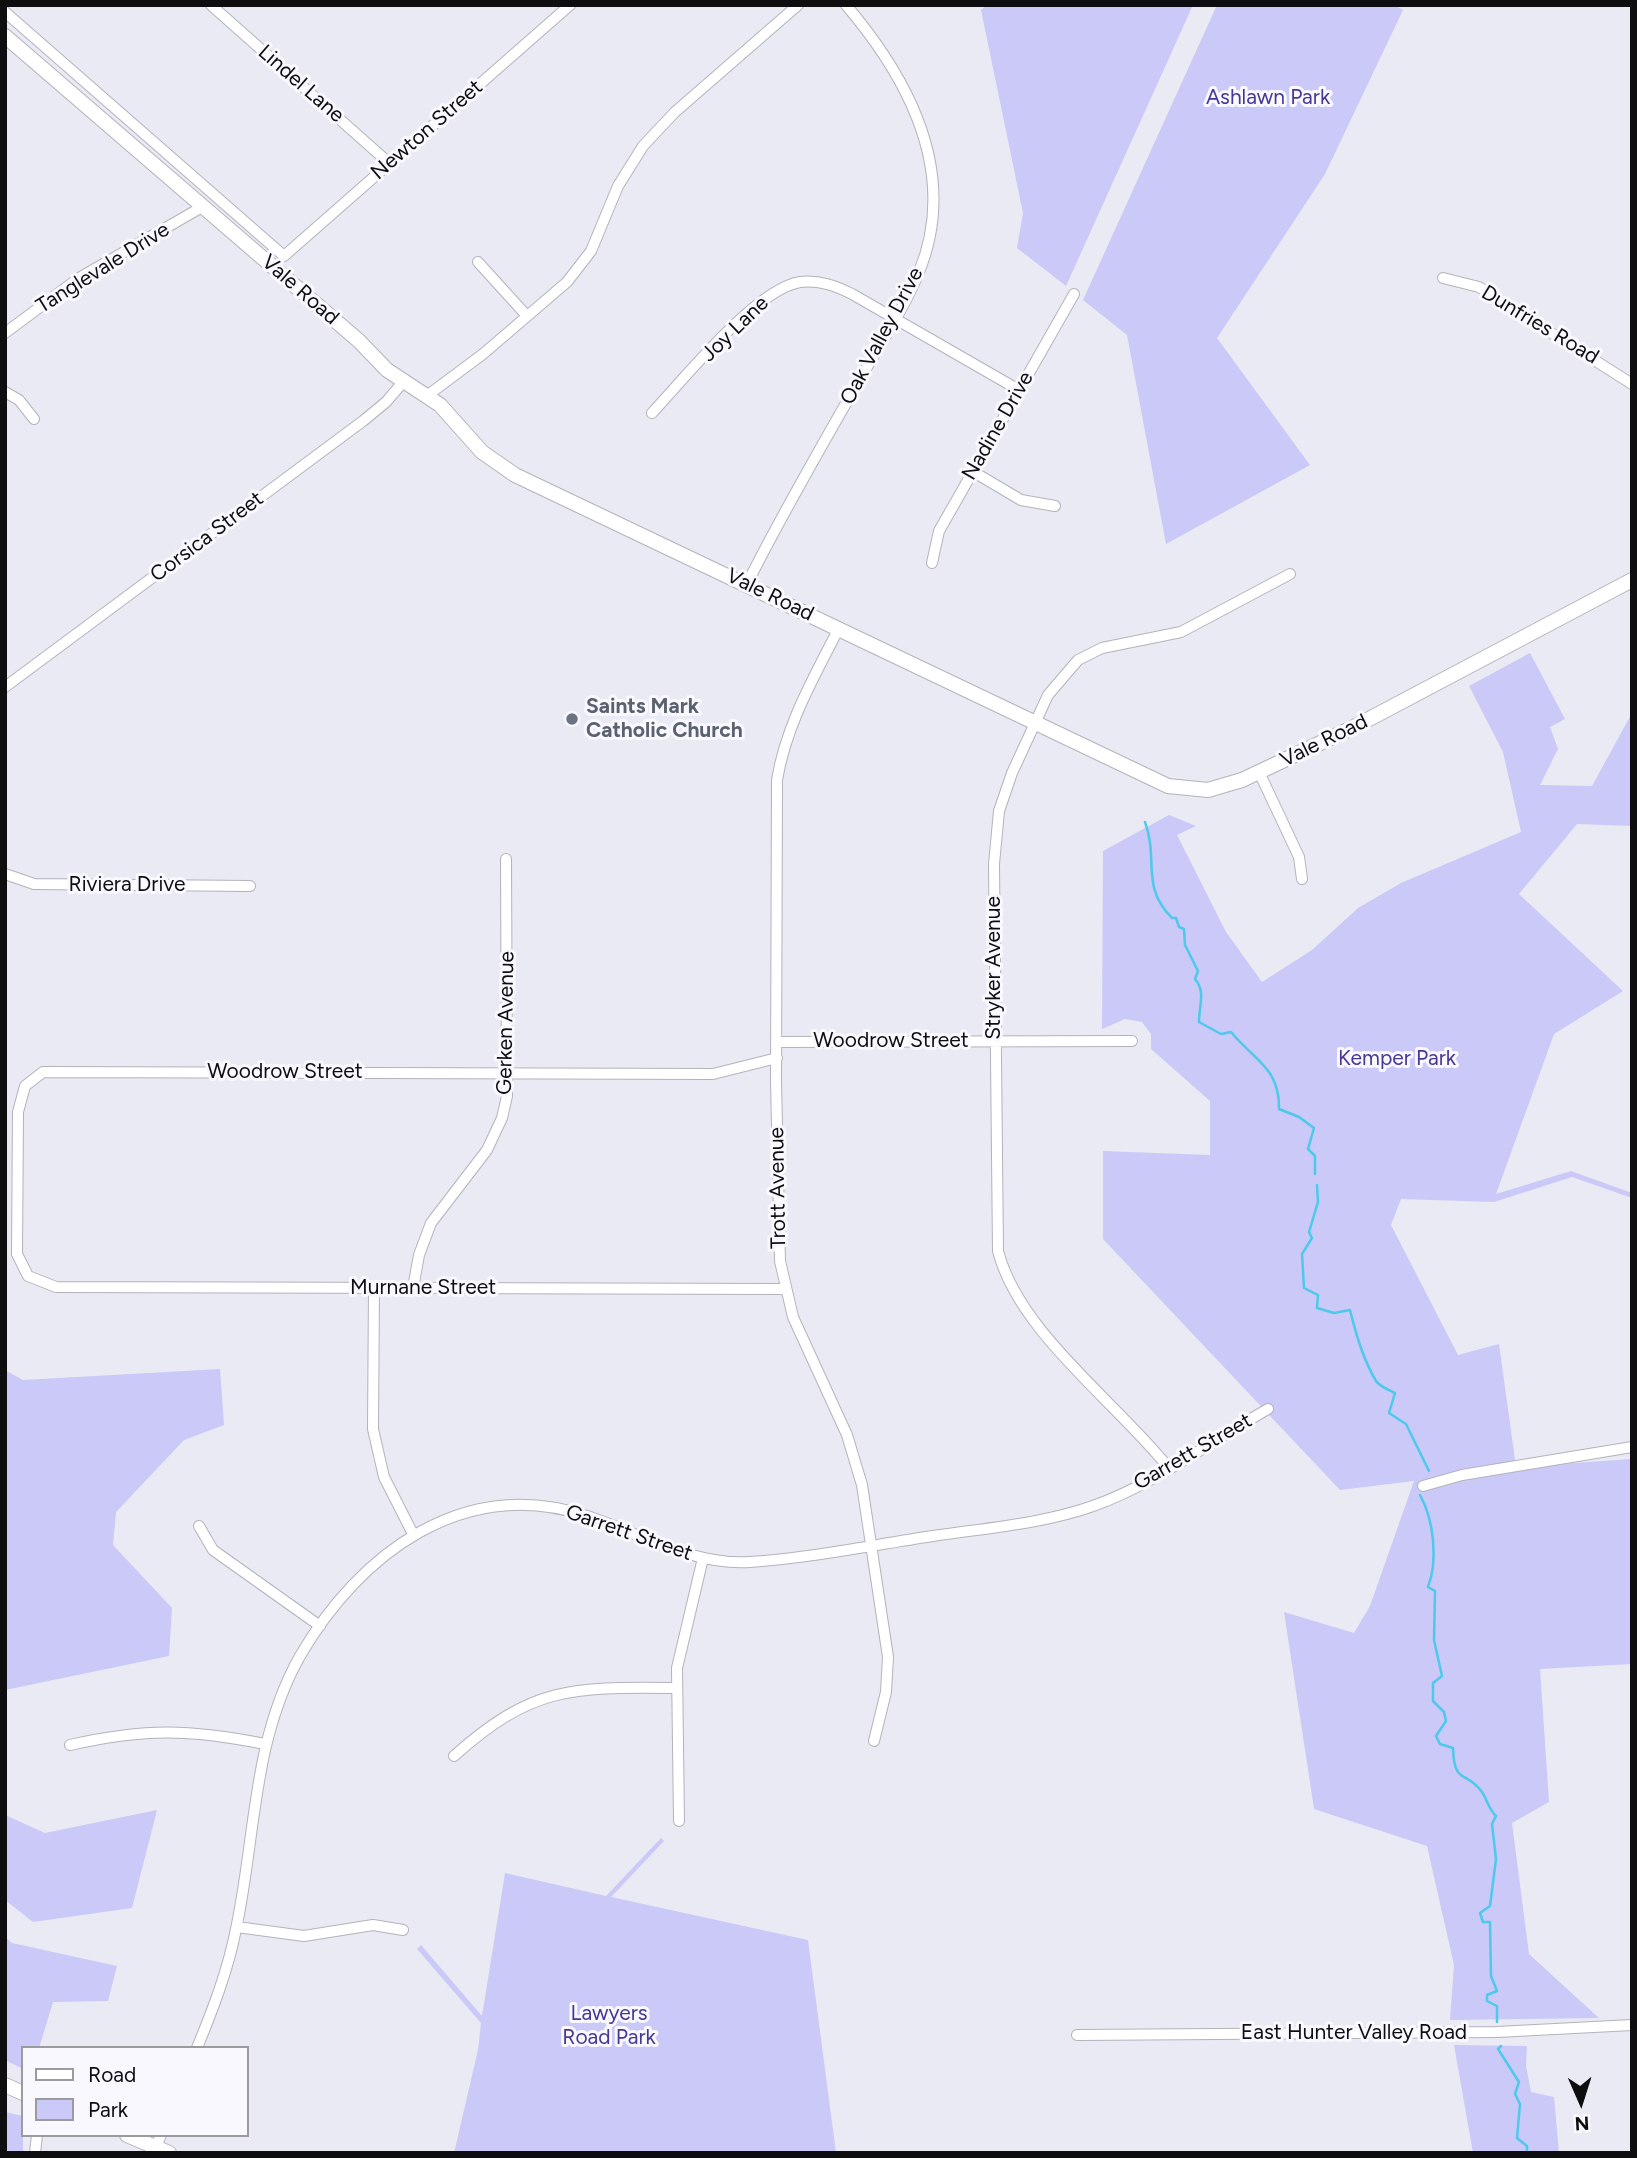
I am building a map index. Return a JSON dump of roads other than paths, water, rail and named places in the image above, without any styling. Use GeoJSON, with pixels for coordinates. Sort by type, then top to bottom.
{"type":"FeatureCollection","features":[{"type":"Feature","properties":{"kind":"main road","name":"Vale Road"},"geometry":{"type":"LineString","coordinates":[[5,36],[359,341],[387,370],[428,395],[482,452],[515,475],[626,530],[747,584],[1181,790],[1208,790],[1259,772],[1352,728],[1632,580]]}},
{"type":"Feature","properties":{"kind":"main road"},"geometry":{"type":"LineString","coordinates":[[5,2085],[21,2092]]}},
{"type":"Feature","properties":{"kind":"main road"},"geometry":{"type":"LineString","coordinates":[[134,2137],[162,2145]]}},
{"type":"Feature","properties":{"kind":"street","name":"Lindel Lane"},"geometry":{"type":"LineString","coordinates":[[211,5],[389,163]]}},
{"type":"Feature","properties":{"kind":"street","name":"Newton Street"},"geometry":{"type":"LineString","coordinates":[[267,262],[284,256],[570,5]]}},
{"type":"Feature","properties":{"kind":"street"},"geometry":{"type":"LineString","coordinates":[[428,395],[441,382],[483,354],[567,282],[591,251],[630,165],[659,127],[798,5]]}},
{"type":"Feature","properties":{"kind":"street","name":"Oak Valley Drive"},"geometry":{"type":"LineString","coordinates":[[747,584],[778,522],[911,290],[927,248],[933,205],[930,160],[920,124],[898,75],[846,5]]}},
{"type":"Feature","properties":{"kind":"street"},"geometry":{"type":"LineString","coordinates":[[5,12],[284,256],[279,273]]}},
{"type":"Feature","properties":{"kind":"street","name":"Tanglevale Drive"},"geometry":{"type":"LineString","coordinates":[[5,332],[79,278],[202,207]]}},
{"type":"Feature","properties":{"kind":"street"},"geometry":{"type":"LineString","coordinates":[[478,262],[527,316]]}},
{"type":"Feature","properties":{"kind":"street","name":"Dunfries Road"},"geometry":{"type":"LineString","coordinates":[[1443,278],[1479,287],[1632,384]]}},
{"type":"Feature","properties":{"kind":"street","name":"Joy Lane"},"geometry":{"type":"LineString","coordinates":[[652,413],[752,309],[786,286],[811,282],[835,286],[1019,390]]}},
{"type":"Feature","properties":{"kind":"street","name":"Nadine Drive"},"geometry":{"type":"LineString","coordinates":[[932,563],[939,531],[1074,294]]}},
{"type":"Feature","properties":{"kind":"street","name":"Corsica Street"},"geometry":{"type":"LineString","coordinates":[[5,687],[363,421],[386,402],[404,381]]}},
{"type":"Feature","properties":{"kind":"street"},"geometry":{"type":"LineString","coordinates":[[5,392],[19,400],[34,419]]}},
{"type":"Feature","properties":{"kind":"street"},"geometry":{"type":"LineString","coordinates":[[972,471],[1021,500],[1055,506]]}},
{"type":"Feature","properties":{"kind":"street","name":"Stryker Avenue"},"geometry":{"type":"LineString","coordinates":[[1168,1467],[1032,1319],[1017,1300],[1002,1269],[995,1233],[995,836],[1007,786],[1035,722],[1056,683],[1090,653],[1119,644],[1181,632],[1290,574]]}},
{"type":"Feature","properties":{"kind":"street","name":"Trott Avenue"},"geometry":{"type":"LineString","coordinates":[[839,628],[796,714],[778,771],[775,808],[777,1187],[785,1289],[802,1340],[847,1435],[862,1486],[888,1657],[887,1692],[874,1741]]}},
{"type":"Feature","properties":{"kind":"street"},"geometry":{"type":"LineString","coordinates":[[1259,772],[1299,857],[1302,879]]}},
{"type":"Feature","properties":{"kind":"street","name":"Gerken Avenue"},"geometry":{"type":"LineString","coordinates":[[414,1288],[419,1255],[431,1223],[496,1135],[507,1096],[506,859]]}},
{"type":"Feature","properties":{"kind":"street","name":"Riviera Drive"},"geometry":{"type":"LineString","coordinates":[[5,874],[34,884],[250,886]]}},
{"type":"Feature","properties":{"kind":"street","name":"Woodrow Street"},"geometry":{"type":"LineString","coordinates":[[777,1042],[1132,1041]]}},
{"type":"Feature","properties":{"kind":"street","name":"Woodrow Street"},"geometry":{"type":"LineString","coordinates":[[61,1287],[45,1285],[28,1276],[18,1254],[18,1112],[25,1086],[43,1072],[713,1074],[776,1058]]}},
{"type":"Feature","properties":{"kind":"street","name":"Murnane Street"},"geometry":{"type":"LineString","coordinates":[[61,1287],[785,1289]]}},
{"type":"Feature","properties":{"kind":"street"},"geometry":{"type":"LineString","coordinates":[[374,1288],[373,1429],[384,1477],[413,1534]]}},
{"type":"Feature","properties":{"kind":"street","name":"Garrett Street"},"geometry":{"type":"LineString","coordinates":[[198,2046],[219,1991],[237,1927],[265,1744],[292,1672],[320,1626],[360,1578],[383,1555],[413,1534],[477,1510],[542,1506],[584,1515],[703,1558],[723,1562],[764,1561],[1071,1513],[1111,1498],[1268,1409]]}},
{"type":"Feature","properties":{"kind":"street"},"geometry":{"type":"LineString","coordinates":[[1423,1486],[1462,1475],[1632,1447]]}},
{"type":"Feature","properties":{"kind":"street"},"geometry":{"type":"LineString","coordinates":[[199,1526],[213,1550],[320,1626]]}},
{"type":"Feature","properties":{"kind":"street"},"geometry":{"type":"LineString","coordinates":[[679,1821],[676,1688],[681,1642],[703,1558]]}},
{"type":"Feature","properties":{"kind":"street"},"geometry":{"type":"LineString","coordinates":[[454,1756],[495,1721],[513,1710],[552,1694],[592,1687],[676,1688]]}},
{"type":"Feature","properties":{"kind":"street"},"geometry":{"type":"LineString","coordinates":[[70,1745],[117,1734],[174,1731],[214,1734],[265,1744]]}},
{"type":"Feature","properties":{"kind":"street"},"geometry":{"type":"LineString","coordinates":[[237,1927],[304,1936],[373,1925],[403,1930]]}},
{"type":"Feature","properties":{"kind":"street","name":"East Hunter Valley Road"},"geometry":{"type":"LineString","coordinates":[[1076,2035],[1497,2032],[1632,2025]]}},
{"type":"Feature","properties":{"kind":"waterway"},"geometry":{"type":"LineString","coordinates":[[1145,822],[1156,895],[1172,918],[1176,918],[1179,927],[1184,929],[1185,945],[1198,971],[1195,979],[1201,994],[1199,1022],[1221,1034],[1231,1032],[1270,1074],[1278,1095],[1279,1109],[1299,1117],[1314,1128],[1308,1149],[1315,1156],[1315,1174]]}},
{"type":"Feature","properties":{"kind":"waterway"},"geometry":{"type":"LineString","coordinates":[[1317,1185],[1318,1202],[1309,1232],[1312,1238],[1302,1254],[1304,1288],[1318,1295],[1317,1308],[1334,1313],[1350,1310],[1371,1373],[1379,1385],[1395,1393],[1389,1413],[1406,1424],[1429,1471]]}},
{"type":"Feature","properties":{"kind":"waterway"},"geometry":{"type":"LineString","coordinates":[[1420,1495],[1429,1516],[1433,1541],[1433,1565],[1428,1587],[1435,1591],[1434,1640],[1442,1676],[1433,1683],[1433,1701],[1444,1712],[1446,1721],[1436,1736],[1440,1744],[1453,1748],[1459,1773],[1476,1785],[1496,1816],[1492,1824],[1496,1859],[1490,1906],[1480,1913],[1483,1922],[1490,1922],[1491,1976],[1497,1991],[1487,1995],[1487,2001],[1497,2006],[1497,2022]]}},
{"type":"Feature","properties":{"kind":"waterway"},"geometry":{"type":"LineString","coordinates":[[1501,2046],[1498,2049],[1519,2082],[1515,2094],[1520,2104],[1517,2138],[1527,2146],[1527,2153]]}},
{"type":"Feature","properties":{"kind":"place","name":"Saints Mark Catholic Church"},"geometry":{"type":"Point","coordinates":[572,719]}},
{"type":"Feature","properties":{"kind":"park label","name":"Ashlawn Park"},"geometry":{"type":"Point","coordinates":[1268,98]}},
{"type":"Feature","properties":{"kind":"park label","name":"Kemper Park"},"geometry":{"type":"Point","coordinates":[1397,1059]}},
{"type":"Feature","properties":{"kind":"park label","name":"Lawyers Road Park"},"geometry":{"type":"Point","coordinates":[609,2026]}}]}
